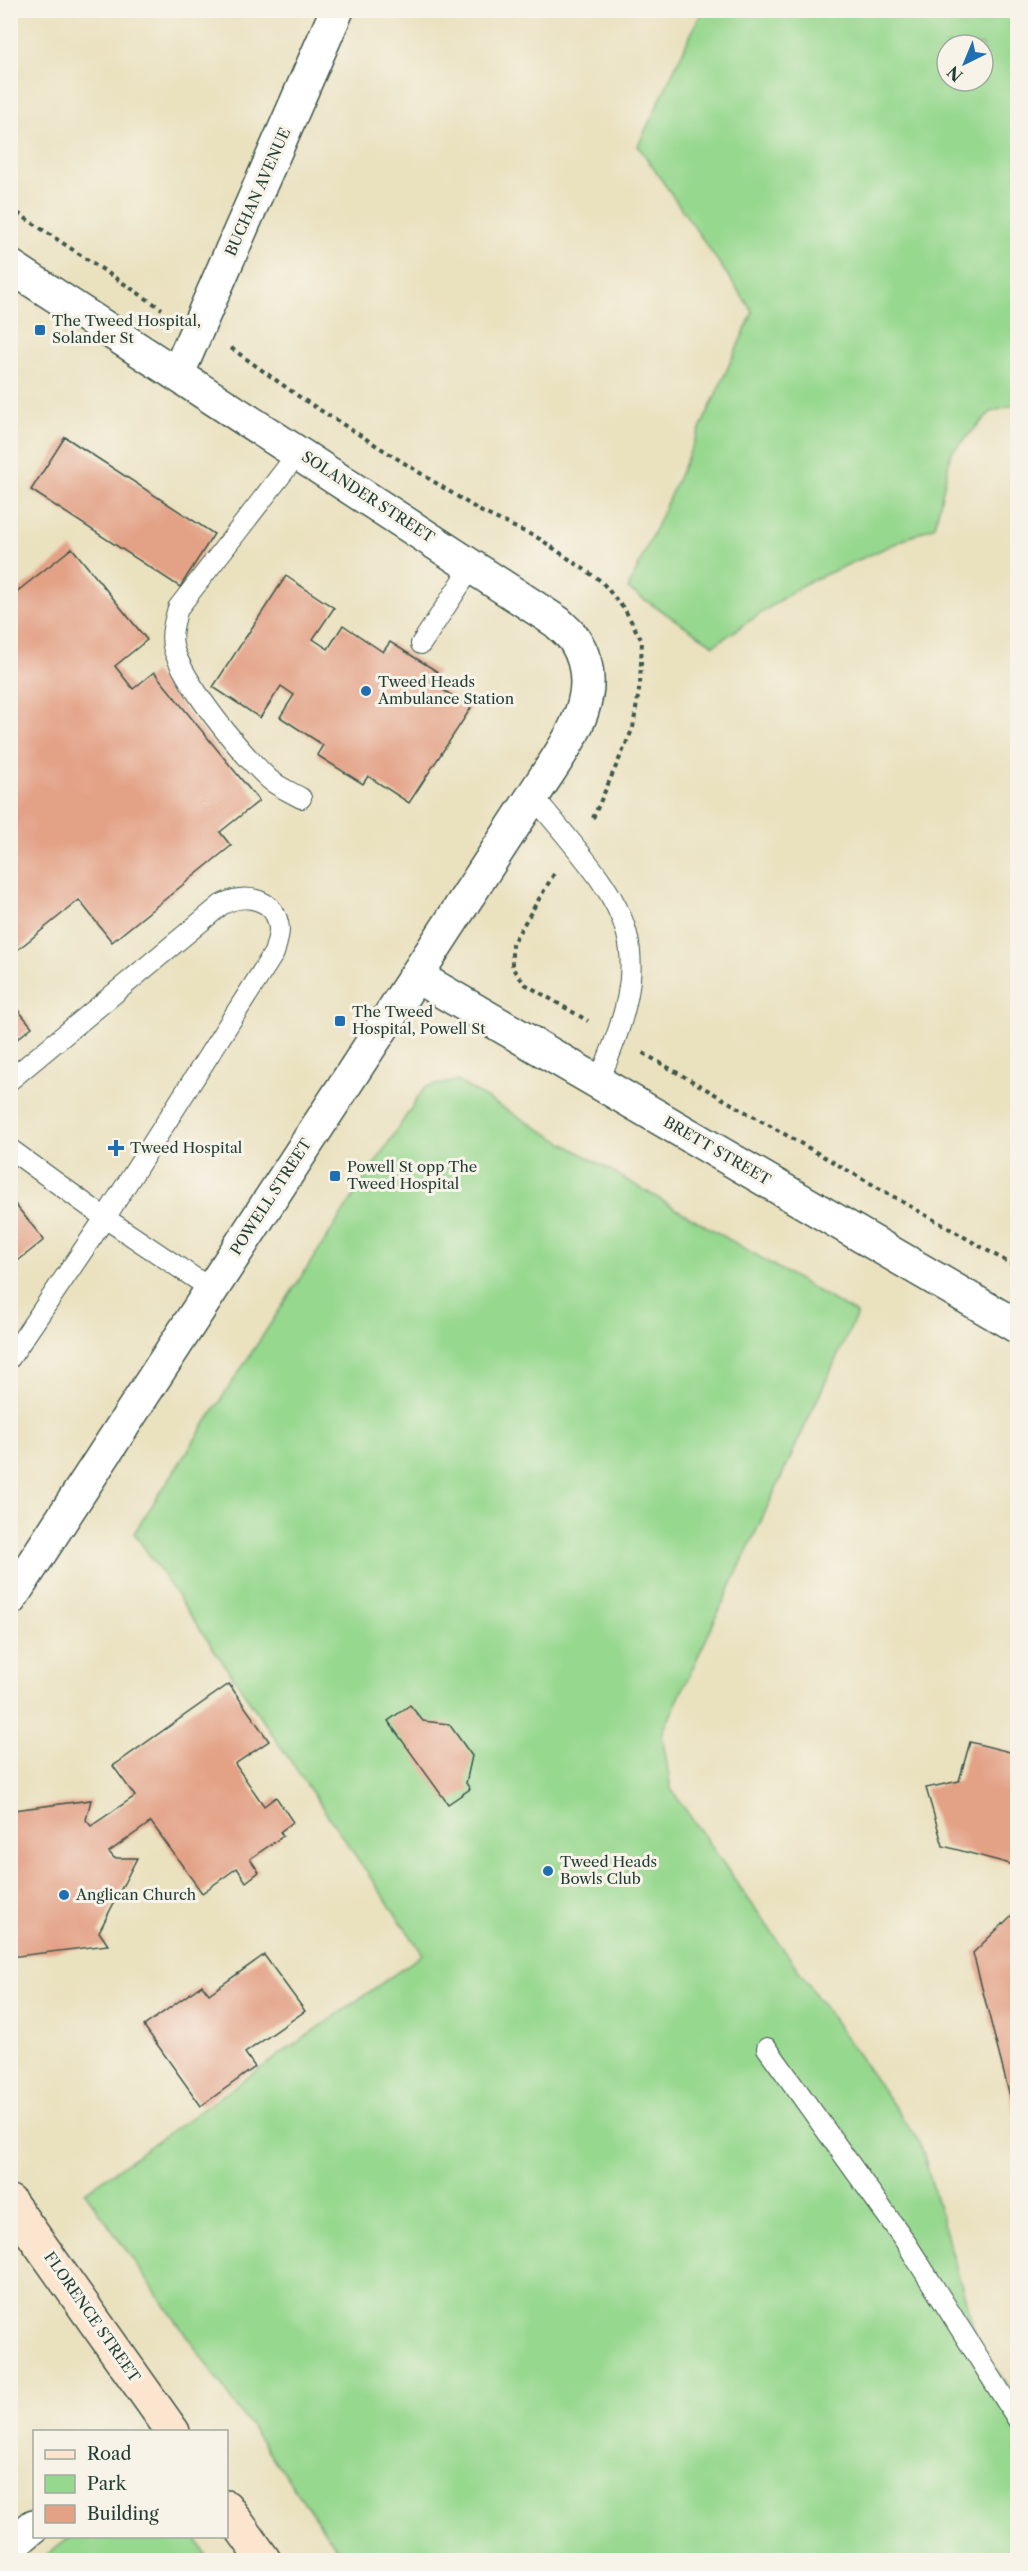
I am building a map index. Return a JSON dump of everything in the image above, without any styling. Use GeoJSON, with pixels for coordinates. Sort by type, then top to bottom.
{"type":"FeatureCollection","features":[{"type":"Feature","properties":{"kind":"street","name":"BUCHAN AVENUE"},"geometry":{"type":"LineString","coordinates":[[178,373],[337,10]]}},
{"type":"Feature","properties":{"kind":"street","name":"SOLANDER STREET"},"geometry":{"type":"LineString","coordinates":[[10,266],[473,565],[557,622],[576,641],[585,663],[589,689],[582,714],[533,796]]}},
{"type":"Feature","properties":{"kind":"street","name":"POWELL STREET"},"geometry":{"type":"LineString","coordinates":[[10,1599],[533,796]]}},
{"type":"Feature","properties":{"kind":"street","name":"BRETT STREET"},"geometry":{"type":"LineString","coordinates":[[416,976],[1017,1327]]}},
{"type":"Feature","properties":{"kind":"street","name":"FLORENCE STREET"},"geometry":{"type":"LineString","coordinates":[[10,2202],[161,2427]]}},
{"type":"Feature","properties":{"kind":"street"},"geometry":{"type":"LineString","coordinates":[[228,2510],[264,2560]]}},
{"type":"Feature","properties":{"kind":"street"},"geometry":{"type":"LineString","coordinates":[[10,2546],[33,2527]]}},
{"type":"Feature","properties":{"kind":"lane"},"geometry":{"type":"LineString","coordinates":[[299,452],[178,608],[171,632],[174,652],[198,694],[234,741],[270,780],[301,798]]}},
{"type":"Feature","properties":{"kind":"lane"},"geometry":{"type":"LineString","coordinates":[[421,644],[473,565]]}},
{"type":"Feature","properties":{"kind":"lane"},"geometry":{"type":"LineString","coordinates":[[533,796],[607,886],[624,920],[632,951],[632,982],[626,1009],[618,1038],[598,1082]]}},
{"type":"Feature","properties":{"kind":"lane"},"geometry":{"type":"LineString","coordinates":[[10,1080],[221,905],[233,898],[245,897],[259,901],[271,910],[277,920],[279,932],[274,953],[105,1218],[10,1358]]}},
{"type":"Feature","properties":{"kind":"lane"},"geometry":{"type":"LineString","coordinates":[[10,1092],[25,1066]]}},
{"type":"Feature","properties":{"kind":"lane"},"geometry":{"type":"LineString","coordinates":[[10,1149],[105,1218],[211,1289]]}},
{"type":"Feature","properties":{"kind":"lane"},"geometry":{"type":"LineString","coordinates":[[767,2048],[903,2238],[1017,2420]]}},
{"type":"Feature","properties":{"kind":"green space"},"geometry":{"type":"Polygon","coordinates":[[[702,11],[1018,11],[1017,404],[991,412],[951,453],[935,526],[804,584],[714,645],[628,589],[753,312],[638,146],[702,11]]]}},
{"type":"Feature","properties":{"kind":"green space","name":"Tweed Heads Bowls Club"},"geometry":{"type":"Polygon","coordinates":[[[457,1081],[857,1314],[662,1734],[671,1789],[920,2143],[978,2342],[1017,2400],[1017,2560],[345,2560],[85,2192],[423,1954],[134,1533],[425,1087],[457,1081]]]}},
{"type":"Feature","properties":{"kind":"green space"},"geometry":{"type":"Polygon","coordinates":[[[68,2538],[196,2538],[207,2560],[40,2560],[68,2538]]]}},
{"type":"Feature","properties":{"kind":"building"},"geometry":{"type":"Polygon","coordinates":[[[65,437],[214,534],[180,587],[31,490],[65,437]]]}},
{"type":"Feature","properties":{"kind":"building"},"geometry":{"type":"Polygon","coordinates":[[[72,548],[147,640],[115,666],[133,689],[154,672],[259,801],[220,832],[231,846],[112,942],[79,900],[10,956],[10,597],[72,548]]]}},
{"type":"Feature","properties":{"kind":"building","name":"Tweed Heads Ambulance Station"},"geometry":{"type":"Polygon","coordinates":[[[286,576],[334,608],[313,639],[328,649],[343,625],[383,652],[390,642],[438,672],[431,682],[471,708],[409,803],[368,776],[363,784],[317,755],[323,745],[280,717],[294,695],[281,686],[260,718],[213,687],[286,576]]]}},
{"type":"Feature","properties":{"kind":"building"},"geometry":{"type":"Polygon","coordinates":[[[10,1000],[32,1027],[10,1045],[10,1000]]]}},
{"type":"Feature","properties":{"kind":"building"},"geometry":{"type":"Polygon","coordinates":[[[10,1198],[44,1240],[10,1267],[10,1198]]]}},
{"type":"Feature","properties":{"kind":"building"},"geometry":{"type":"Polygon","coordinates":[[[229,1684],[269,1741],[235,1764],[264,1806],[276,1797],[293,1822],[280,1832],[283,1836],[250,1859],[259,1872],[246,1882],[237,1868],[202,1893],[151,1822],[109,1852],[114,1858],[137,1858],[99,1932],[108,1945],[10,1957],[10,1806],[14,1810],[91,1800],[86,1820],[91,1826],[135,1796],[113,1766],[229,1684]]]}},
{"type":"Feature","properties":{"kind":"building"},"geometry":{"type":"Polygon","coordinates":[[[410,1705],[423,1721],[449,1724],[472,1756],[466,1783],[470,1789],[448,1804],[388,1721],[410,1705]]]}},
{"type":"Feature","properties":{"kind":"building"},"geometry":{"type":"Polygon","coordinates":[[[970,1742],[1018,1754],[1018,1866],[943,1846],[926,1788],[959,1781],[970,1742]]]}},
{"type":"Feature","properties":{"kind":"building"},"geometry":{"type":"Polygon","coordinates":[[[1012,1915],[1018,1917],[1017,2124],[973,1953],[1012,1915]]]}},
{"type":"Feature","properties":{"kind":"building"},"geometry":{"type":"Polygon","coordinates":[[[264,1955],[305,2011],[245,2053],[255,2067],[201,2106],[144,2026],[202,1985],[209,1994],[264,1955]]]}},
{"type":"Feature","properties":{"kind":"place","name":"The Tweed Hospital, Solander St"},"geometry":{"type":"Point","coordinates":[40,330]}},
{"type":"Feature","properties":{"kind":"place","name":"Tweed Heads Ambulance Station"},"geometry":{"type":"Point","coordinates":[366,691]}},
{"type":"Feature","properties":{"kind":"place","name":"The Tweed Hospital, Powell St"},"geometry":{"type":"Point","coordinates":[340,1021]}},
{"type":"Feature","properties":{"kind":"place","name":"Tweed Hospital"},"geometry":{"type":"Point","coordinates":[116,1148]}},
{"type":"Feature","properties":{"kind":"place","name":"Powell St opp The Tweed Hospital"},"geometry":{"type":"Point","coordinates":[335,1176]}},
{"type":"Feature","properties":{"kind":"place","name":"Tweed Heads Bowls Club"},"geometry":{"type":"Point","coordinates":[548,1871]}},
{"type":"Feature","properties":{"kind":"place","name":"Anglican Church"},"geometry":{"type":"Point","coordinates":[64,1895]}}]}
